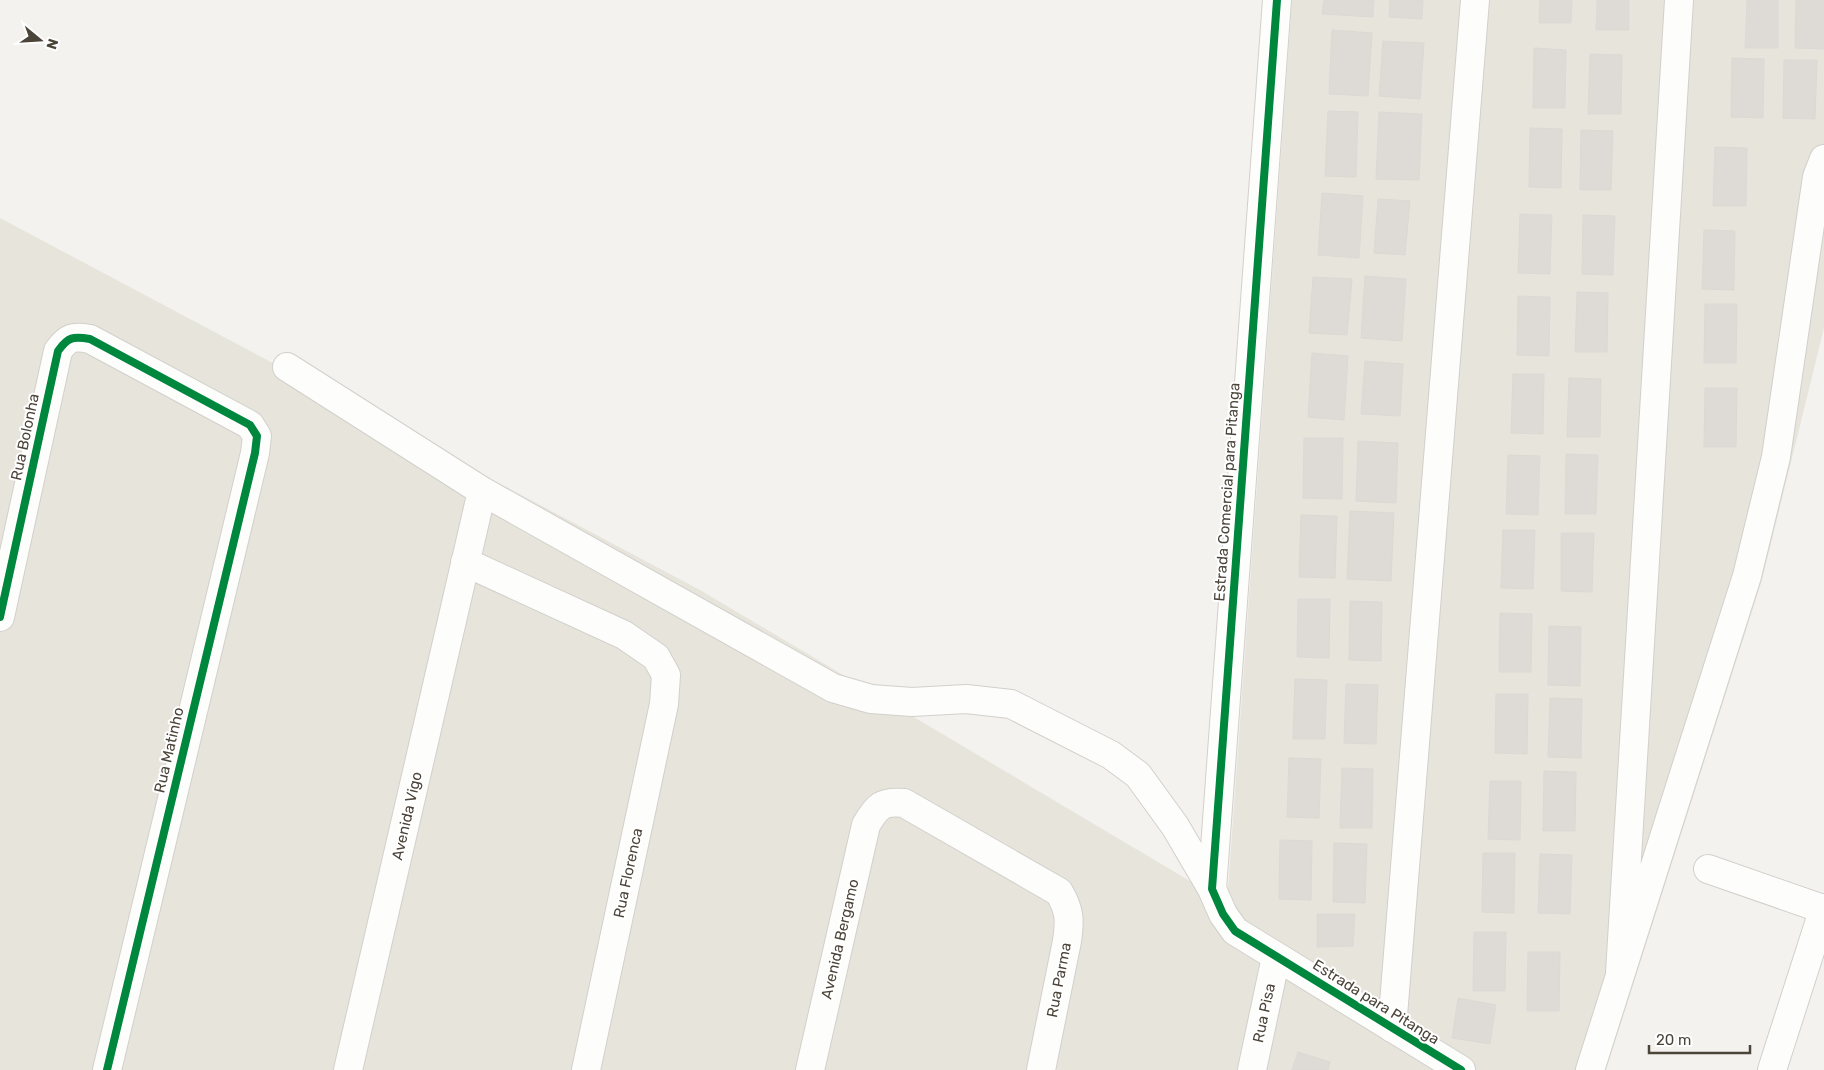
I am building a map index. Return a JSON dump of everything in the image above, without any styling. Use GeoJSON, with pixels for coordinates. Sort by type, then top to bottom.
{"type":"FeatureCollection","features":[{"type":"Feature","properties":{"kind":"street","name":"Estrada Comercial para Pitanga"},"geometry":{"type":"LineString","coordinates":[[1276,957],[1236,931],[1223,914],[1212,889],[1277,0]]}},
{"type":"Feature","properties":{"kind":"street"},"geometry":{"type":"LineString","coordinates":[[1392,1028],[1475,0]]}},
{"type":"Feature","properties":{"kind":"street"},"geometry":{"type":"LineString","coordinates":[[1620,973],[1679,0]]}},
{"type":"Feature","properties":{"kind":"street"},"geometry":{"type":"LineString","coordinates":[[1590,1070],[1747,576],[1776,456],[1817,177],[1824,159]]}},
{"type":"Feature","properties":{"kind":"street","name":"Rua Bolonha"},"geometry":{"type":"LineString","coordinates":[[0,617],[58,351],[67,339],[76,336],[90,339],[250,425],[257,436]]}},
{"type":"Feature","properties":{"kind":"street"},"geometry":{"type":"LineString","coordinates":[[287,367],[482,491],[833,688],[871,699],[912,702],[966,699],[1011,704],[1111,755],[1138,775],[1175,826],[1212,889]]}},
{"type":"Feature","properties":{"kind":"street","name":"Rua Matinho"},"geometry":{"type":"LineString","coordinates":[[107,1070],[257,436]]}},
{"type":"Feature","properties":{"kind":"street","name":"Avenida Vigo"},"geometry":{"type":"LineString","coordinates":[[348,1070],[482,491]]}},
{"type":"Feature","properties":{"kind":"street","name":"Rua Florenca"},"geometry":{"type":"LineString","coordinates":[[465,562],[624,635],[656,657],[666,675],[664,704],[586,1070]]}},
{"type":"Feature","properties":{"kind":"street","name":"Rua Parma"},"geometry":{"type":"LineString","coordinates":[[875,809],[889,802],[904,803],[1059,892],[1068,908],[1070,923],[1041,1070]]}},
{"type":"Feature","properties":{"kind":"street","name":"Avenida Bergamo"},"geometry":{"type":"LineString","coordinates":[[810,1070],[866,825],[875,809]]}},
{"type":"Feature","properties":{"kind":"street"},"geometry":{"type":"LineString","coordinates":[[1708,869],[1824,908],[1772,1070]]}},
{"type":"Feature","properties":{"kind":"street","name":"Estrada para Pitanga"},"geometry":{"type":"LineString","coordinates":[[1276,957],[1461,1070]]}},
{"type":"Feature","properties":{"kind":"street","name":"Rua Pisa"},"geometry":{"type":"LineString","coordinates":[[1252,1070],[1276,957]]}},
{"type":"Feature","properties":{"kind":"shaded area"},"geometry":{"type":"Polygon","coordinates":[[[1292,0],[1824,0],[1824,328],[1762,580],[1606,1070],[0,1070],[0,218],[700,590],[1227,903],[1292,0]]]}},
{"type":"Feature","properties":{"kind":"building"},"geometry":{"type":"Polygon","coordinates":[[[1324,0],[1374,0],[1373,17],[1322,14],[1324,0]]]}},
{"type":"Feature","properties":{"kind":"building"},"geometry":{"type":"Polygon","coordinates":[[[1390,0],[1423,0],[1422,19],[1389,17],[1390,0]]]}},
{"type":"Feature","properties":{"kind":"building"},"geometry":{"type":"Polygon","coordinates":[[[1540,0],[1572,0],[1571,23],[1539,23],[1540,0]]]}},
{"type":"Feature","properties":{"kind":"building"},"geometry":{"type":"Polygon","coordinates":[[[1597,0],[1629,0],[1629,30],[1596,30],[1597,0]]]}},
{"type":"Feature","properties":{"kind":"building"},"geometry":{"type":"Polygon","coordinates":[[[1747,0],[1778,0],[1778,48],[1745,48],[1747,0]]]}},
{"type":"Feature","properties":{"kind":"building"},"geometry":{"type":"Polygon","coordinates":[[[1796,0],[1824,0],[1824,49],[1795,48],[1796,0]]]}},
{"type":"Feature","properties":{"kind":"building"},"geometry":{"type":"Polygon","coordinates":[[[1332,30],[1372,33],[1368,96],[1329,94],[1332,30]]]}},
{"type":"Feature","properties":{"kind":"building"},"geometry":{"type":"Polygon","coordinates":[[[1383,41],[1424,43],[1420,99],[1379,96],[1383,41]]]}},
{"type":"Feature","properties":{"kind":"building"},"geometry":{"type":"Polygon","coordinates":[[[1534,48],[1566,50],[1565,108],[1533,108],[1534,48]]]}},
{"type":"Feature","properties":{"kind":"building"},"geometry":{"type":"Polygon","coordinates":[[[1590,54],[1622,55],[1621,114],[1588,114],[1590,54]]]}},
{"type":"Feature","properties":{"kind":"building"},"geometry":{"type":"Polygon","coordinates":[[[1732,58],[1764,59],[1763,118],[1731,117],[1732,58]]]}},
{"type":"Feature","properties":{"kind":"building"},"geometry":{"type":"Polygon","coordinates":[[[1784,60],[1817,60],[1815,119],[1783,118],[1784,60]]]}},
{"type":"Feature","properties":{"kind":"building"},"geometry":{"type":"Polygon","coordinates":[[[1328,111],[1358,112],[1356,177],[1325,176],[1328,111]]]}},
{"type":"Feature","properties":{"kind":"building"},"geometry":{"type":"Polygon","coordinates":[[[1379,112],[1422,114],[1419,180],[1376,179],[1379,112]]]}},
{"type":"Feature","properties":{"kind":"building"},"geometry":{"type":"Polygon","coordinates":[[[1530,128],[1562,129],[1561,188],[1529,187],[1530,128]]]}},
{"type":"Feature","properties":{"kind":"building"},"geometry":{"type":"Polygon","coordinates":[[[1581,130],[1613,131],[1611,190],[1580,190],[1581,130]]]}},
{"type":"Feature","properties":{"kind":"building"},"geometry":{"type":"Polygon","coordinates":[[[1715,147],[1747,148],[1746,206],[1713,206],[1715,147]]]}},
{"type":"Feature","properties":{"kind":"building"},"geometry":{"type":"Polygon","coordinates":[[[1322,193],[1363,196],[1359,258],[1318,255],[1322,193]]]}},
{"type":"Feature","properties":{"kind":"building"},"geometry":{"type":"Polygon","coordinates":[[[1378,199],[1410,201],[1405,255],[1374,253],[1378,199]]]}},
{"type":"Feature","properties":{"kind":"building"},"geometry":{"type":"Polygon","coordinates":[[[1520,214],[1552,215],[1550,274],[1518,273],[1520,214]]]}},
{"type":"Feature","properties":{"kind":"building"},"geometry":{"type":"Polygon","coordinates":[[[1583,215],[1615,216],[1613,275],[1582,274],[1583,215]]]}},
{"type":"Feature","properties":{"kind":"building"},"geometry":{"type":"Polygon","coordinates":[[[1704,230],[1735,231],[1734,290],[1702,289],[1704,230]]]}},
{"type":"Feature","properties":{"kind":"building"},"geometry":{"type":"Polygon","coordinates":[[[1365,276],[1406,279],[1402,341],[1361,338],[1365,276]]]}},
{"type":"Feature","properties":{"kind":"building"},"geometry":{"type":"Polygon","coordinates":[[[1313,277],[1352,279],[1347,335],[1309,333],[1313,277]]]}},
{"type":"Feature","properties":{"kind":"building"},"geometry":{"type":"Polygon","coordinates":[[[1577,292],[1608,293],[1607,352],[1575,352],[1577,292]]]}},
{"type":"Feature","properties":{"kind":"building"},"geometry":{"type":"Polygon","coordinates":[[[1518,296],[1550,297],[1549,356],[1517,355],[1518,296]]]}},
{"type":"Feature","properties":{"kind":"building"},"geometry":{"type":"Polygon","coordinates":[[[1705,304],[1737,304],[1736,363],[1704,363],[1705,304]]]}},
{"type":"Feature","properties":{"kind":"building"},"geometry":{"type":"Polygon","coordinates":[[[1312,353],[1348,356],[1344,420],[1308,417],[1312,353]]]}},
{"type":"Feature","properties":{"kind":"building"},"geometry":{"type":"Polygon","coordinates":[[[1365,361],[1403,364],[1400,416],[1361,414],[1365,361]]]}},
{"type":"Feature","properties":{"kind":"building"},"geometry":{"type":"Polygon","coordinates":[[[1513,374],[1544,374],[1543,434],[1511,433],[1513,374]]]}},
{"type":"Feature","properties":{"kind":"building"},"geometry":{"type":"Polygon","coordinates":[[[1569,378],[1601,379],[1600,437],[1567,437],[1569,378]]]}},
{"type":"Feature","properties":{"kind":"building"},"geometry":{"type":"Polygon","coordinates":[[[1705,388],[1737,388],[1736,447],[1704,447],[1705,388]]]}},
{"type":"Feature","properties":{"kind":"building"},"geometry":{"type":"Polygon","coordinates":[[[1304,438],[1343,438],[1342,499],[1303,498],[1304,438]]]}},
{"type":"Feature","properties":{"kind":"building"},"geometry":{"type":"Polygon","coordinates":[[[1358,441],[1398,443],[1396,503],[1356,501],[1358,441]]]}},
{"type":"Feature","properties":{"kind":"building"},"geometry":{"type":"Polygon","coordinates":[[[1566,454],[1598,455],[1596,514],[1565,514],[1566,454]]]}},
{"type":"Feature","properties":{"kind":"building"},"geometry":{"type":"Polygon","coordinates":[[[1508,455],[1540,456],[1538,515],[1506,514],[1508,455]]]}},
{"type":"Feature","properties":{"kind":"building"},"geometry":{"type":"Polygon","coordinates":[[[1350,511],[1394,513],[1391,581],[1347,579],[1350,511]]]}},
{"type":"Feature","properties":{"kind":"building"},"geometry":{"type":"Polygon","coordinates":[[[1301,515],[1337,516],[1335,578],[1299,577],[1301,515]]]}},
{"type":"Feature","properties":{"kind":"building"},"geometry":{"type":"Polygon","coordinates":[[[1503,530],[1535,530],[1533,589],[1501,588],[1503,530]]]}},
{"type":"Feature","properties":{"kind":"building"},"geometry":{"type":"Polygon","coordinates":[[[1561,533],[1594,533],[1592,592],[1561,591],[1561,533]]]}},
{"type":"Feature","properties":{"kind":"building"},"geometry":{"type":"Polygon","coordinates":[[[1298,599],[1330,599],[1329,658],[1297,657],[1298,599]]]}},
{"type":"Feature","properties":{"kind":"building"},"geometry":{"type":"Polygon","coordinates":[[[1350,601],[1382,602],[1381,661],[1349,660],[1350,601]]]}},
{"type":"Feature","properties":{"kind":"building"},"geometry":{"type":"Polygon","coordinates":[[[1500,613],[1532,614],[1531,672],[1499,672],[1500,613]]]}},
{"type":"Feature","properties":{"kind":"building"},"geometry":{"type":"Polygon","coordinates":[[[1549,626],[1581,627],[1580,686],[1548,685],[1549,626]]]}},
{"type":"Feature","properties":{"kind":"building"},"geometry":{"type":"Polygon","coordinates":[[[1295,679],[1327,680],[1325,739],[1293,739],[1295,679]]]}},
{"type":"Feature","properties":{"kind":"building"},"geometry":{"type":"Polygon","coordinates":[[[1346,684],[1378,685],[1376,744],[1344,743],[1346,684]]]}},
{"type":"Feature","properties":{"kind":"building"},"geometry":{"type":"Polygon","coordinates":[[[1496,694],[1528,694],[1527,754],[1495,753],[1496,694]]]}},
{"type":"Feature","properties":{"kind":"building"},"geometry":{"type":"Polygon","coordinates":[[[1550,698],[1582,699],[1581,758],[1548,757],[1550,698]]]}},
{"type":"Feature","properties":{"kind":"building"},"geometry":{"type":"Polygon","coordinates":[[[1289,758],[1321,759],[1319,818],[1287,817],[1289,758]]]}},
{"type":"Feature","properties":{"kind":"building"},"geometry":{"type":"Polygon","coordinates":[[[1342,768],[1373,769],[1372,828],[1340,828],[1342,768]]]}},
{"type":"Feature","properties":{"kind":"building"},"geometry":{"type":"Polygon","coordinates":[[[1544,771],[1576,772],[1575,831],[1543,831],[1544,771]]]}},
{"type":"Feature","properties":{"kind":"building"},"geometry":{"type":"Polygon","coordinates":[[[1490,781],[1521,781],[1520,840],[1488,839],[1490,781]]]}},
{"type":"Feature","properties":{"kind":"building"},"geometry":{"type":"Polygon","coordinates":[[[1280,840],[1312,841],[1311,900],[1279,899],[1280,840]]]}},
{"type":"Feature","properties":{"kind":"building"},"geometry":{"type":"Polygon","coordinates":[[[1334,843],[1367,844],[1365,903],[1333,902],[1334,843]]]}},
{"type":"Feature","properties":{"kind":"building"},"geometry":{"type":"Polygon","coordinates":[[[1483,853],[1515,853],[1514,913],[1482,912],[1483,853]]]}},
{"type":"Feature","properties":{"kind":"building"},"geometry":{"type":"Polygon","coordinates":[[[1540,854],[1572,855],[1570,914],[1538,913],[1540,854]]]}},
{"type":"Feature","properties":{"kind":"building"},"geometry":{"type":"Polygon","coordinates":[[[1317,914],[1355,914],[1353,946],[1317,947],[1317,914]]]}},
{"type":"Feature","properties":{"kind":"building"},"geometry":{"type":"Polygon","coordinates":[[[1474,932],[1506,932],[1505,991],[1473,991],[1474,932]]]}},
{"type":"Feature","properties":{"kind":"building"},"geometry":{"type":"Polygon","coordinates":[[[1528,952],[1560,952],[1559,1011],[1527,1011],[1528,952]]]}},
{"type":"Feature","properties":{"kind":"building"},"geometry":{"type":"Polygon","coordinates":[[[1458,998],[1496,1005],[1490,1044],[1452,1038],[1458,998]]]}},
{"type":"Feature","properties":{"kind":"building"},"geometry":{"type":"Polygon","coordinates":[[[1298,1052],[1330,1062],[1328,1070],[1292,1070],[1298,1052]]]}},
{"type":"Feature","properties":{"kind":"cycle path"},"geometry":{"type":"LineString","coordinates":[[1277,0],[1212,889],[1223,914],[1235,931],[1461,1070]]}},
{"type":"Feature","properties":{"kind":"cycle path"},"geometry":{"type":"LineString","coordinates":[[0,617],[58,351],[68,340],[75,338],[90,339],[250,425],[257,436],[255,453],[107,1070]]}}]}
